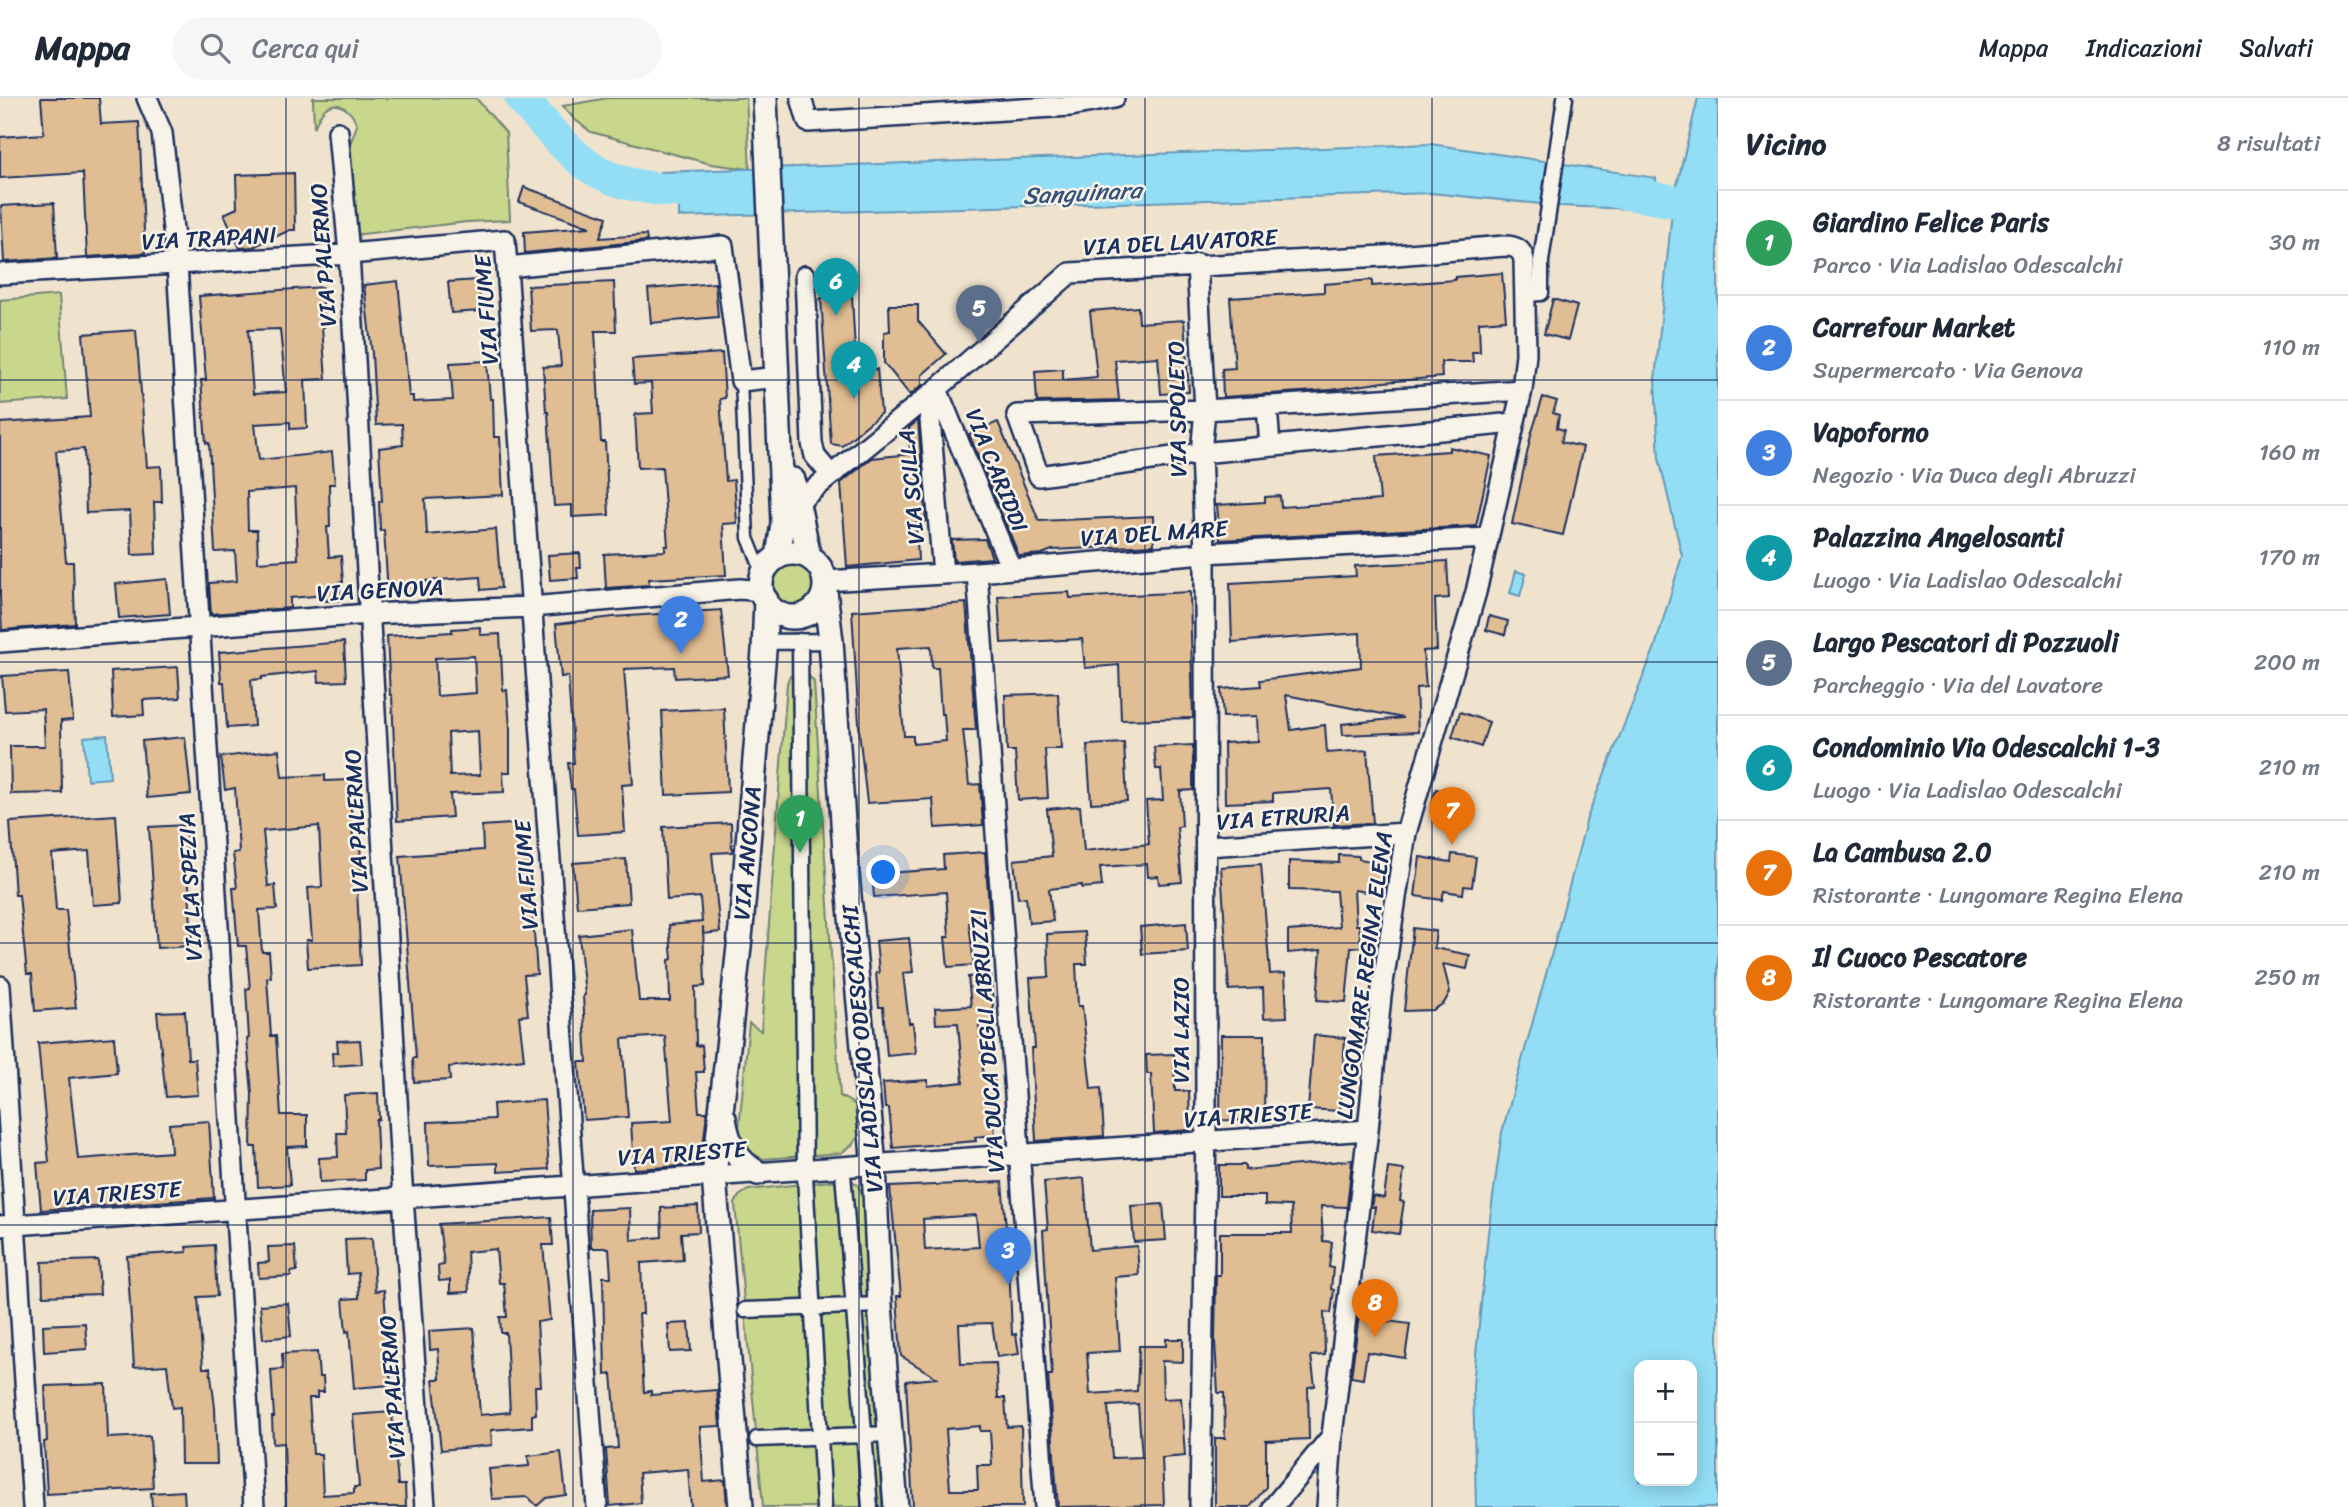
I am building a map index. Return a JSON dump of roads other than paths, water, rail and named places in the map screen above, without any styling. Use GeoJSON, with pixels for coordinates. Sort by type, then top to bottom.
{"type":"FeatureCollection","features":[{"type":"Feature","properties":{"kind":"street","name":"VIA LA SPEZIA"},"geometry":{"type":"LineString","coordinates":[[147,98],[162,133],[177,264],[254,1507]]}},
{"type":"Feature","properties":{"kind":"street"},"geometry":{"type":"LineString","coordinates":[[801,98],[808,122],[1000,104],[1071,106],[1114,98]]}},
{"type":"Feature","properties":{"kind":"street"},"geometry":{"type":"LineString","coordinates":[[1525,294],[1541,293],[1541,261],[1564,103]]}},
{"type":"Feature","properties":{"kind":"street"},"geometry":{"type":"LineString","coordinates":[[766,104],[783,523],[778,557]]}},
{"type":"Feature","properties":{"kind":"street","name":"VIA PALERMO"},"geometry":{"type":"LineString","coordinates":[[338,132],[349,254],[403,1197],[425,1507]]}},
{"type":"Feature","properties":{"kind":"street","name":"VIA TRAPANI"},"geometry":{"type":"LineString","coordinates":[[0,274],[349,254],[505,240]]}},
{"type":"Feature","properties":{"kind":"street","name":"VIA FIUME"},"geometry":{"type":"LineString","coordinates":[[505,240],[597,1507]]}},
{"type":"Feature","properties":{"kind":"street"},"geometry":{"type":"LineString","coordinates":[[507,267],[723,246],[741,381],[778,377]]}},
{"type":"Feature","properties":{"kind":"street","name":"VIA DEL LAVATORE"},"geometry":{"type":"LineString","coordinates":[[797,503],[933,392],[1070,273],[1384,256],[1510,246],[1520,250],[1524,257],[1525,294]]}},
{"type":"Feature","properties":{"kind":"street","name":"VIA SPOLETO"},"geometry":{"type":"LineString","coordinates":[[1198,264],[1205,410],[1201,453],[1205,553]]}},
{"type":"Feature","properties":{"kind":"street"},"geometry":{"type":"LineString","coordinates":[[805,276],[812,443],[815,456],[831,475]]}},
{"type":"Feature","properties":{"kind":"street","name":"LUNGOMARE REGINA ELENA"},"geometry":{"type":"LineString","coordinates":[[1327,1507],[1332,1436],[1381,996],[1406,833],[1476,592],[1522,390],[1526,366],[1525,294]]}},
{"type":"Feature","properties":{"kind":"street"},"geometry":{"type":"LineString","coordinates":[[778,377],[797,503],[809,557],[822,570],[825,586],[815,608],[797,616],[778,612],[764,589],[767,566],[778,557],[790,553],[809,557]]}},
{"type":"Feature","properties":{"kind":"street"},"geometry":{"type":"LineString","coordinates":[[1514,423],[1201,453],[1039,476],[1017,415],[1205,410],[1522,390]]}},
{"type":"Feature","properties":{"kind":"street","name":"VIA CARIDDI"},"geometry":{"type":"LineString","coordinates":[[933,392],[1011,569]]}},
{"type":"Feature","properties":{"kind":"street","name":"VIA SCILLA"},"geometry":{"type":"LineString","coordinates":[[933,392],[943,574]]}},
{"type":"Feature","properties":{"kind":"street"},"geometry":{"type":"LineString","coordinates":[[1471,393],[1475,427]]}},
{"type":"Feature","properties":{"kind":"street"},"geometry":{"type":"LineString","coordinates":[[1267,406],[1270,446]]}},
{"type":"Feature","properties":{"kind":"street","name":"VIA DEL MARE"},"geometry":{"type":"LineString","coordinates":[[825,586],[1205,553],[1487,538]]}},
{"type":"Feature","properties":{"kind":"street","name":"VIA LAZIO"},"geometry":{"type":"LineString","coordinates":[[1200,1507],[1206,1143],[1205,553]]}},
{"type":"Feature","properties":{"kind":"street","name":"VIA DUCA DEGLI ABRUZZI"},"geometry":{"type":"LineString","coordinates":[[977,572],[1045,1507]]}},
{"type":"Feature","properties":{"kind":"street","name":"VIA LADISLAO ODESCALCHI"},"geometry":{"type":"LineString","coordinates":[[825,586],[845,852],[874,1166],[880,1306],[895,1507]]}},
{"type":"Feature","properties":{"kind":"street","name":"VIA GENOVA"},"geometry":{"type":"LineString","coordinates":[[0,642],[369,614],[531,607],[764,589]]}},
{"type":"Feature","properties":{"kind":"street","name":"VIA ANCONA"},"geometry":{"type":"LineString","coordinates":[[741,1507],[713,1176],[741,928],[764,642],[764,589]]}},
{"type":"Feature","properties":{"kind":"street"},"geometry":{"type":"LineString","coordinates":[[800,641],[806,1168],[811,1308],[824,1507]]}},
{"type":"Feature","properties":{"kind":"street"},"geometry":{"type":"LineString","coordinates":[[764,642],[831,641]]}},
{"type":"Feature","properties":{"kind":"street","name":"VIA ETRURIA"},"geometry":{"type":"LineString","coordinates":[[1206,846],[1406,833]]}},
{"type":"Feature","properties":{"kind":"street"},"geometry":{"type":"LineString","coordinates":[[0,986],[8,1226],[33,1507]]}},
{"type":"Feature","properties":{"kind":"street","name":"VIA ANCONA"},"geometry":{"type":"LineString","coordinates":[[723,1104],[730,1143],[742,1160],[758,1173]]}},
{"type":"Feature","properties":{"kind":"street","name":"VIA TRIESTE"},"geometry":{"type":"LineString","coordinates":[[8,1226],[573,1184],[874,1166],[1368,1130]]}},
{"type":"Feature","properties":{"kind":"street"},"geometry":{"type":"LineString","coordinates":[[843,1173],[870,1507]]}},
{"type":"Feature","properties":{"kind":"street"},"geometry":{"type":"LineString","coordinates":[[745,1310],[880,1306]]}},
{"type":"Feature","properties":{"kind":"street"},"geometry":{"type":"LineString","coordinates":[[757,1439],[891,1434]]}},
{"type":"Feature","properties":{"kind":"street"},"geometry":{"type":"LineString","coordinates":[[1273,1507],[1332,1436]]}},
{"type":"Feature","properties":{"kind":"lane"},"geometry":{"type":"LineString","coordinates":[[741,381],[748,538],[764,589]]}},
{"type":"Feature","properties":{"kind":"water"},"geometry":{"type":"Polygon","coordinates":[[[1698,98],[1718,98],[1718,1507],[1476,1507],[1473,1385],[1488,1233],[1502,1132],[1587,818],[1655,647],[1682,556],[1659,458],[1655,380],[1673,201],[1698,98]]]}},
{"type":"Feature","properties":{"kind":"water"},"geometry":{"type":"Polygon","coordinates":[[[1431,144],[1656,178],[1654,210],[1560,206],[1431,193],[679,217],[679,200],[660,172],[1431,144]]]}},
{"type":"Feature","properties":{"kind":"water"},"geometry":{"type":"Polygon","coordinates":[[[1516,571],[1526,574],[1520,596],[1510,593],[1516,571]]]}},
{"type":"Feature","properties":{"kind":"water"},"geometry":{"type":"Polygon","coordinates":[[[107,735],[110,778],[87,780],[84,737],[107,735]]]}},
{"type":"Feature","properties":{"kind":"waterway","name":"Sanguinara"},"geometry":{"type":"LineString","coordinates":[[521,98],[571,152],[604,175],[651,188],[717,195]]}},
{"type":"Feature","properties":{"kind":"waterway","name":"Sanguinara"},"geometry":{"type":"LineString","coordinates":[[1612,191],[1673,201]]}},
{"type":"Feature","properties":{"kind":"place","name":"Condominio Via Odescalchi 1-3"},"geometry":{"type":"Point","coordinates":[836,316]}},
{"type":"Feature","properties":{"kind":"place","name":"Largo Pescatori di Pozzuoli"},"geometry":{"type":"Point","coordinates":[979,343]}},
{"type":"Feature","properties":{"kind":"place","name":"Palazzina Angelosanti"},"geometry":{"type":"Point","coordinates":[854,399]}},
{"type":"Feature","properties":{"kind":"place","name":"Carrefour Market"},"geometry":{"type":"Point","coordinates":[681,654]}},
{"type":"Feature","properties":{"kind":"place","name":"La Cambusa 2.0"},"geometry":{"type":"Point","coordinates":[1452,845]}},
{"type":"Feature","properties":{"kind":"place","name":"Giardino Felice Paris"},"geometry":{"type":"Point","coordinates":[800,853]}},
{"type":"Feature","properties":{"kind":"place","name":"Vapoforno"},"geometry":{"type":"Point","coordinates":[1008,1285]}},
{"type":"Feature","properties":{"kind":"place","name":"Il Cuoco Pescatore"},"geometry":{"type":"Point","coordinates":[1375,1337]}}]}
